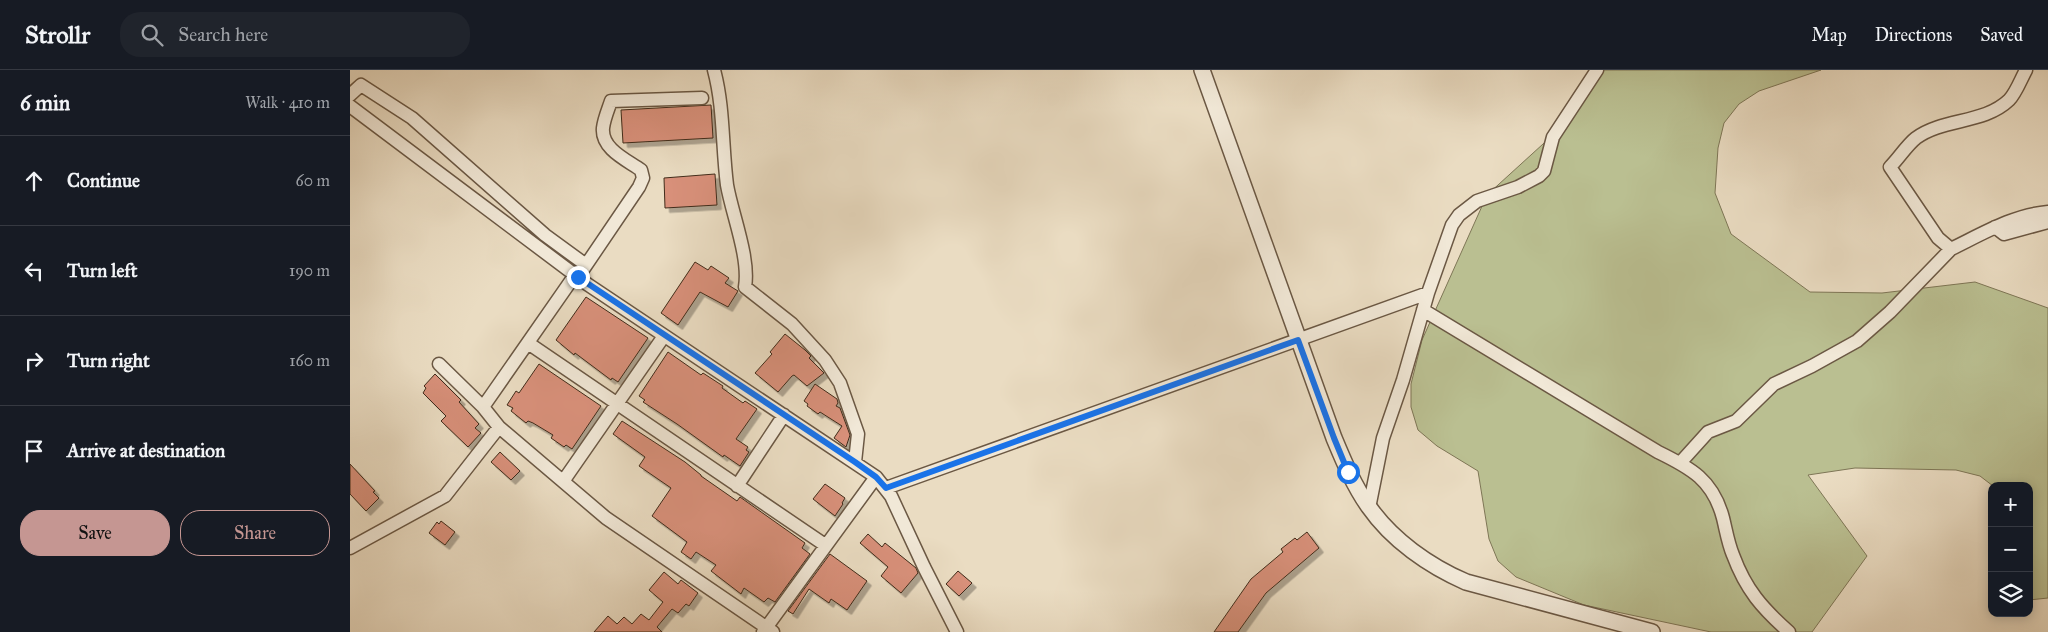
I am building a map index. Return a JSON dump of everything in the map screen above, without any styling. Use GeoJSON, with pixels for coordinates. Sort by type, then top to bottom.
{"type":"FeatureCollection","features":[{"type":"Feature","properties":{"kind":"street"},"geometry":{"type":"LineString","coordinates":[[714,70],[720,93],[724,162],[741,245],[746,280],[745,287],[792,324],[825,360],[840,383],[858,434],[855,462]]}},
{"type":"Feature","properties":{"kind":"street"},"geometry":{"type":"LineString","coordinates":[[1202,70],[1344,464],[1369,508],[1409,548],[1452,576],[1466,582],[1560,609],[1652,632]]}},
{"type":"Feature","properties":{"kind":"street"},"geometry":{"type":"LineString","coordinates":[[1369,508],[1383,438],[1403,380],[1428,294],[1452,225],[1459,215],[1477,201],[1518,187],[1544,171],[1553,137],[1597,70]]}},
{"type":"Feature","properties":{"kind":"street"},"geometry":{"type":"LineString","coordinates":[[1951,249],[1938,238],[1890,167],[1916,138],[1931,130],[1991,112],[2002,106],[2010,99],[2026,70]]}},
{"type":"Feature","properties":{"kind":"street"},"geometry":{"type":"LineString","coordinates":[[350,95],[361,85],[412,118],[545,234],[586,265]]}},
{"type":"Feature","properties":{"kind":"street"},"geometry":{"type":"LineString","coordinates":[[483,407],[494,388],[586,265],[639,187],[643,178],[641,170],[615,152],[607,145],[604,138],[604,124],[611,101],[702,98]]}},
{"type":"Feature","properties":{"kind":"street"},"geometry":{"type":"LineString","coordinates":[[350,106],[576,276],[876,477],[886,488],[908,530],[924,567],[957,632]]}},
{"type":"Feature","properties":{"kind":"street"},"geometry":{"type":"LineString","coordinates":[[1680,463],[1708,432],[1736,421],[1774,384],[1857,341],[1890,312],[1951,249],[1995,227],[2026,215],[2048,212]]}},
{"type":"Feature","properties":{"kind":"street"},"geometry":{"type":"LineString","coordinates":[[1995,227],[2004,234],[2048,222]]}},
{"type":"Feature","properties":{"kind":"street"},"geometry":{"type":"LineString","coordinates":[[886,488],[1428,294]]}},
{"type":"Feature","properties":{"kind":"street"},"geometry":{"type":"LineString","coordinates":[[1423,310],[1694,472],[1713,491],[1723,518],[1733,556],[1745,581],[1763,609],[1789,632]]}},
{"type":"Feature","properties":{"kind":"street"},"geometry":{"type":"LineString","coordinates":[[564,480],[664,336]]}},
{"type":"Feature","properties":{"kind":"street"},"geometry":{"type":"LineString","coordinates":[[528,343],[825,545]]}},
{"type":"Feature","properties":{"kind":"street"},"geometry":{"type":"LineString","coordinates":[[439,364],[483,407],[499,427],[564,480],[606,518],[767,630],[825,545],[876,477]]}},
{"type":"Feature","properties":{"kind":"street"},"geometry":{"type":"LineString","coordinates":[[737,486],[784,415]]}},
{"type":"Feature","properties":{"kind":"street"},"geometry":{"type":"LineString","coordinates":[[350,548],[445,496],[499,427]]}},
{"type":"Feature","properties":{"kind":"green space"},"geometry":{"type":"Polygon","coordinates":[[[1592,70],[1821,70],[1759,91],[1739,104],[1724,123],[1718,148],[1715,193],[1731,234],[1810,292],[1882,293],[1975,282],[2048,308],[2048,598],[2033,600],[2033,482],[1988,482],[1980,476],[1956,470],[1855,468],[1808,475],[1867,556],[1812,632],[1711,632],[1584,605],[1516,577],[1498,561],[1489,539],[1478,471],[1437,446],[1418,430],[1411,407],[1411,384],[1422,340],[1487,195],[1554,134],[1592,70]]]}},
{"type":"Feature","properties":{"kind":"building"},"geometry":{"type":"Polygon","coordinates":[[[711,105],[713,138],[623,143],[621,110],[711,105]]]}},
{"type":"Feature","properties":{"kind":"building"},"geometry":{"type":"Polygon","coordinates":[[[715,174],[717,205],[665,208],[664,178],[715,174]]]}},
{"type":"Feature","properties":{"kind":"building"},"geometry":{"type":"Polygon","coordinates":[[[695,262],[708,270],[711,266],[729,278],[725,283],[738,291],[728,307],[700,292],[678,325],[661,313],[695,262]]]}},
{"type":"Feature","properties":{"kind":"building"},"geometry":{"type":"Polygon","coordinates":[[[586,297],[648,338],[618,382],[612,378],[611,380],[575,353],[574,355],[556,340],[586,297]]]}},
{"type":"Feature","properties":{"kind":"building"},"geometry":{"type":"Polygon","coordinates":[[[785,334],[811,356],[809,358],[824,373],[807,386],[794,375],[778,392],[755,373],[772,354],[770,352],[785,334]]]}},
{"type":"Feature","properties":{"kind":"building"},"geometry":{"type":"Polygon","coordinates":[[[668,352],[701,375],[703,373],[723,386],[722,388],[743,403],[745,401],[757,409],[736,439],[748,447],[746,450],[749,452],[740,466],[724,455],[723,457],[643,402],[645,400],[639,396],[668,352]]]}},
{"type":"Feature","properties":{"kind":"building"},"geometry":{"type":"Polygon","coordinates":[[[539,364],[601,406],[572,449],[566,445],[564,447],[551,438],[553,435],[533,423],[528,421],[526,423],[511,411],[513,408],[507,405],[516,391],[519,393],[539,364]]]}},
{"type":"Feature","properties":{"kind":"building"},"geometry":{"type":"Polygon","coordinates":[[[435,374],[461,400],[459,402],[479,424],[475,428],[481,433],[468,447],[441,421],[446,416],[423,393],[426,388],[424,386],[435,374]]]}},
{"type":"Feature","properties":{"kind":"building"},"geometry":{"type":"Polygon","coordinates":[[[815,384],[837,399],[838,403],[836,406],[840,408],[850,435],[846,447],[834,438],[842,426],[820,412],[818,414],[807,406],[808,404],[804,401],[815,384]]]}},
{"type":"Feature","properties":{"kind":"building"},"geometry":{"type":"Polygon","coordinates":[[[622,421],[685,462],[701,476],[737,501],[740,497],[805,543],[802,548],[810,554],[775,602],[768,598],[764,602],[744,588],[741,594],[711,571],[716,565],[696,552],[691,559],[681,552],[687,542],[652,516],[671,488],[639,466],[645,457],[613,434],[622,421]]]}},
{"type":"Feature","properties":{"kind":"building"},"geometry":{"type":"Polygon","coordinates":[[[500,452],[520,471],[511,480],[491,462],[500,452]]]}},
{"type":"Feature","properties":{"kind":"building"},"geometry":{"type":"Polygon","coordinates":[[[350,464],[379,498],[366,511],[350,494],[350,464]]]}},
{"type":"Feature","properties":{"kind":"building"},"geometry":{"type":"Polygon","coordinates":[[[825,484],[845,498],[835,516],[813,499],[825,484]]]}},
{"type":"Feature","properties":{"kind":"building"},"geometry":{"type":"Polygon","coordinates":[[[441,521],[455,532],[445,545],[429,533],[437,522],[439,524],[441,521]]]}},
{"type":"Feature","properties":{"kind":"building"},"geometry":{"type":"Polygon","coordinates":[[[1307,532],[1319,548],[1266,593],[1238,632],[1214,632],[1251,579],[1283,552],[1281,549],[1295,538],[1297,540],[1307,532]]]}},
{"type":"Feature","properties":{"kind":"building"},"geometry":{"type":"Polygon","coordinates":[[[868,534],[882,547],[885,543],[916,568],[918,573],[901,593],[881,576],[888,567],[860,543],[868,534]]]}},
{"type":"Feature","properties":{"kind":"building"},"geometry":{"type":"Polygon","coordinates":[[[830,554],[867,581],[847,610],[831,599],[829,603],[809,589],[793,614],[788,611],[830,554]]]}},
{"type":"Feature","properties":{"kind":"building"},"geometry":{"type":"Polygon","coordinates":[[[958,571],[972,583],[959,596],[946,584],[958,571]]]}},
{"type":"Feature","properties":{"kind":"building"},"geometry":{"type":"Polygon","coordinates":[[[664,572],[678,584],[681,580],[698,593],[689,606],[686,604],[678,613],[672,609],[657,627],[662,632],[594,632],[608,616],[617,624],[624,617],[632,624],[641,614],[649,620],[663,602],[649,590],[664,572]]]}},
{"type":"Feature","properties":{"kind":"route"},"geometry":{"type":"LineString","coordinates":[[578,277],[855,462],[876,477],[886,488],[1298,340],[1348,472]]}}]}
